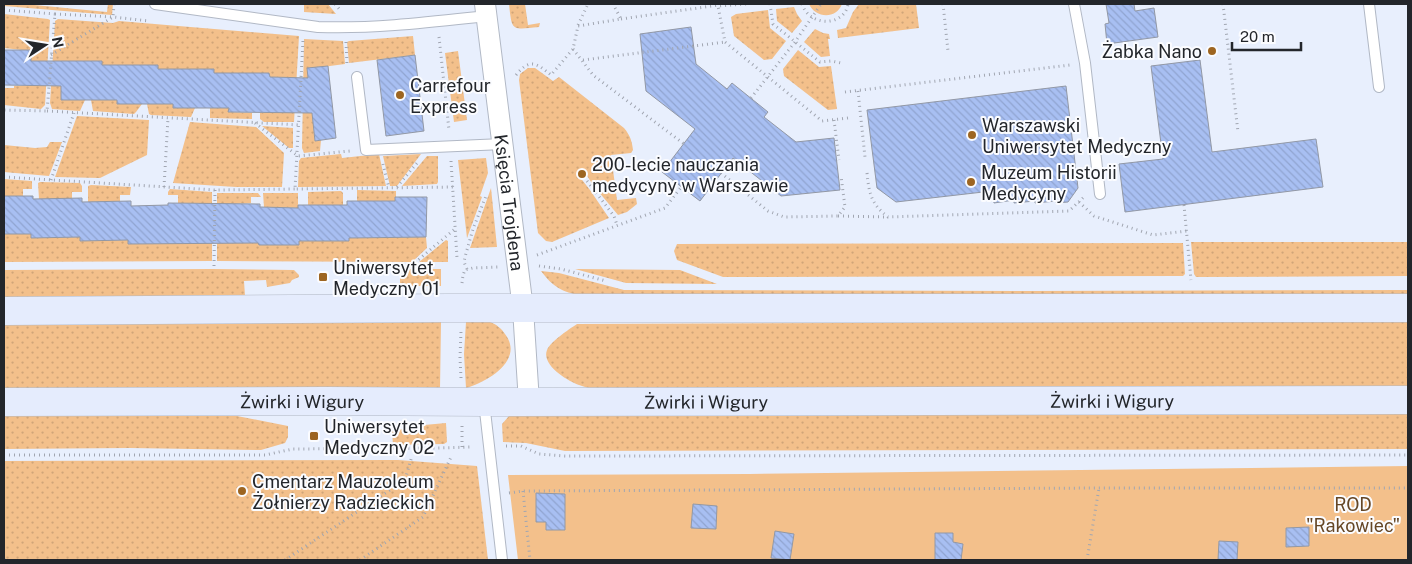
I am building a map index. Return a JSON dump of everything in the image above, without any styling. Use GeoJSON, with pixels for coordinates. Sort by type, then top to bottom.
{"type":"FeatureCollection","features":[{"type":"Feature","properties":{"kind":"main road"},"geometry":{"type":"LineString","coordinates":[[4,311],[1408,308]]}},
{"type":"Feature","properties":{"kind":"main road","name":"Żwirki i Wigury"},"geometry":{"type":"LineString","coordinates":[[4,402],[1408,400]]}},
{"type":"Feature","properties":{"kind":"street","name":"Księcia Trojdena"},"geometry":{"type":"LineString","coordinates":[[486,10],[523,309],[529,402]]}},
{"type":"Feature","properties":{"kind":"lane"},"geometry":{"type":"LineString","coordinates":[[155,4],[318,27],[344,28],[374,27],[486,10]]}},
{"type":"Feature","properties":{"kind":"lane"},"geometry":{"type":"LineString","coordinates":[[1074,4],[1085,63],[1100,194]]}},
{"type":"Feature","properties":{"kind":"lane"},"geometry":{"type":"LineString","coordinates":[[1369,4],[1379,86]]}},
{"type":"Feature","properties":{"kind":"lane"},"geometry":{"type":"LineString","coordinates":[[357,77],[366,150],[503,144]]}},
{"type":"Feature","properties":{"kind":"lane"},"geometry":{"type":"LineString","coordinates":[[484,402],[502,560]]}},
{"type":"Feature","properties":{"kind":"path"},"geometry":{"type":"LineString","coordinates":[[113,17],[114,4]]}},
{"type":"Feature","properties":{"kind":"path"},"geometry":{"type":"LineString","coordinates":[[335,4],[340,10]]}},
{"type":"Feature","properties":{"kind":"path"},"geometry":{"type":"LineString","coordinates":[[514,76],[523,66],[532,64],[541,67],[552,75],[573,48],[578,26],[588,4]]}},
{"type":"Feature","properties":{"kind":"path"},"geometry":{"type":"LineString","coordinates":[[613,4],[621,19]]}},
{"type":"Feature","properties":{"kind":"path"},"geometry":{"type":"LineString","coordinates":[[578,26],[720,5],[746,4]]}},
{"type":"Feature","properties":{"kind":"path"},"geometry":{"type":"LineString","coordinates":[[770,4],[773,24],[820,62],[831,61],[841,63]]}},
{"type":"Feature","properties":{"kind":"path"},"geometry":{"type":"LineString","coordinates":[[802,4],[804,10],[811,18],[824,22],[838,19],[848,8],[848,4]]}},
{"type":"Feature","properties":{"kind":"path"},"geometry":{"type":"LineString","coordinates":[[751,98],[795,42],[821,4]]}},
{"type":"Feature","properties":{"kind":"path"},"geometry":{"type":"LineString","coordinates":[[942,4],[948,51]]}},
{"type":"Feature","properties":{"kind":"path"},"geometry":{"type":"LineString","coordinates":[[1223,4],[1238,132]]}},
{"type":"Feature","properties":{"kind":"path"},"geometry":{"type":"LineString","coordinates":[[720,5],[725,42],[822,121],[848,118]]}},
{"type":"Feature","properties":{"kind":"path"},"geometry":{"type":"LineString","coordinates":[[4,10],[113,17]]}},
{"type":"Feature","properties":{"kind":"path"},"geometry":{"type":"LineString","coordinates":[[47,111],[55,14]]}},
{"type":"Feature","properties":{"kind":"path"},"geometry":{"type":"LineString","coordinates":[[52,55],[113,17]]}},
{"type":"Feature","properties":{"kind":"path"},"geometry":{"type":"LineString","coordinates":[[295,190],[303,35]]}},
{"type":"Feature","properties":{"kind":"path"},"geometry":{"type":"LineString","coordinates":[[345,39],[347,66],[357,77]]}},
{"type":"Feature","properties":{"kind":"path"},"geometry":{"type":"LineString","coordinates":[[582,60],[725,42]]}},
{"type":"Feature","properties":{"kind":"path"},"geometry":{"type":"LineString","coordinates":[[573,48],[593,74],[684,144]]}},
{"type":"Feature","properties":{"kind":"path"},"geometry":{"type":"LineString","coordinates":[[845,92],[1085,63]]}},
{"type":"Feature","properties":{"kind":"path"},"geometry":{"type":"LineString","coordinates":[[858,91],[865,157]]}},
{"type":"Feature","properties":{"kind":"path"},"geometry":{"type":"LineString","coordinates":[[4,110],[299,125]]}},
{"type":"Feature","properties":{"kind":"path"},"geometry":{"type":"LineString","coordinates":[[51,180],[74,113]]}},
{"type":"Feature","properties":{"kind":"path"},"geometry":{"type":"LineString","coordinates":[[164,187],[168,118]]}},
{"type":"Feature","properties":{"kind":"path"},"geometry":{"type":"LineString","coordinates":[[834,120],[839,160]]}},
{"type":"Feature","properties":{"kind":"path"},"geometry":{"type":"LineString","coordinates":[[255,123],[298,156],[366,150]]}},
{"type":"Feature","properties":{"kind":"path"},"geometry":{"type":"LineString","coordinates":[[397,188],[430,148]]}},
{"type":"Feature","properties":{"kind":"path"},"geometry":{"type":"LineString","coordinates":[[380,149],[388,188]]}},
{"type":"Feature","properties":{"kind":"path"},"geometry":{"type":"LineString","coordinates":[[721,173],[768,210],[784,217],[888,217],[1069,211],[1088,192]]}},
{"type":"Feature","properties":{"kind":"path"},"geometry":{"type":"LineString","coordinates":[[867,173],[872,199],[888,217]]}},
{"type":"Feature","properties":{"kind":"path"},"geometry":{"type":"LineString","coordinates":[[838,216],[845,207],[841,176]]}},
{"type":"Feature","properties":{"kind":"path"},"geometry":{"type":"LineString","coordinates":[[4,177],[215,190],[453,187]]}},
{"type":"Feature","properties":{"kind":"path"},"geometry":{"type":"LineString","coordinates":[[584,177],[614,216],[617,225]]}},
{"type":"Feature","properties":{"kind":"path"},"geometry":{"type":"LineString","coordinates":[[537,255],[665,208],[682,186]]}},
{"type":"Feature","properties":{"kind":"path"},"geometry":{"type":"LineString","coordinates":[[214,266],[215,190]]}},
{"type":"Feature","properties":{"kind":"path"},"geometry":{"type":"LineString","coordinates":[[467,269],[464,257],[487,194]]}},
{"type":"Feature","properties":{"kind":"path"},"geometry":{"type":"LineString","coordinates":[[1078,202],[1094,216],[1153,235],[1186,231]]}},
{"type":"Feature","properties":{"kind":"path"},"geometry":{"type":"LineString","coordinates":[[1184,205],[1191,280]]}},
{"type":"Feature","properties":{"kind":"path"},"geometry":{"type":"LineString","coordinates":[[411,266],[456,228]]}},
{"type":"Feature","properties":{"kind":"path"},"geometry":{"type":"LineString","coordinates":[[467,269],[494,267]]}},
{"type":"Feature","properties":{"kind":"path"},"geometry":{"type":"LineString","coordinates":[[462,286],[463,275],[467,269]]}},
{"type":"Feature","properties":{"kind":"path"},"geometry":{"type":"LineString","coordinates":[[462,328],[460,358],[462,383]]}},
{"type":"Feature","properties":{"kind":"path"},"geometry":{"type":"LineString","coordinates":[[462,422],[462,447]]}},
{"type":"Feature","properties":{"kind":"path"},"geometry":{"type":"LineString","coordinates":[[503,446],[521,446],[539,454],[565,456],[1408,454]]}},
{"type":"Feature","properties":{"kind":"path"},"geometry":{"type":"LineString","coordinates":[[4,455],[265,455],[293,448],[478,447]]}},
{"type":"Feature","properties":{"kind":"path"},"geometry":{"type":"LineString","coordinates":[[286,560],[405,480],[412,456]]}},
{"type":"Feature","properties":{"kind":"path"},"geometry":{"type":"LineString","coordinates":[[360,560],[423,517],[451,457]]}},
{"type":"Feature","properties":{"kind":"path"},"geometry":{"type":"LineString","coordinates":[[1087,560],[1099,488]]}},
{"type":"Feature","properties":{"kind":"path"},"geometry":{"type":"LineString","coordinates":[[510,492],[1408,488]]}},
{"type":"Feature","properties":{"kind":"path"},"geometry":{"type":"LineString","coordinates":[[522,491],[530,560]]}},
{"type":"Feature","properties":{"kind":"green space"},"geometry":{"type":"Polygon","coordinates":[[[4,4],[24,4],[107,12],[108,4],[113,4],[112,15],[4,6],[4,4]]]}},
{"type":"Feature","properties":{"kind":"green space"},"geometry":{"type":"Polygon","coordinates":[[[304,4],[328,4],[336,14],[304,12],[304,4]]]}},
{"type":"Feature","properties":{"kind":"green space"},"geometry":{"type":"Polygon","coordinates":[[[509,4],[525,4],[528,25],[540,23],[539,27],[515,27],[512,24],[509,4]]]}},
{"type":"Feature","properties":{"kind":"green space"},"geometry":{"type":"Polygon","coordinates":[[[809,4],[842,4],[835,13],[826,15],[816,12],[809,4]]]}},
{"type":"Feature","properties":{"kind":"green space"},"geometry":{"type":"Polygon","coordinates":[[[859,4],[916,4],[919,28],[838,38],[837,30],[846,28],[859,4]]]}},
{"type":"Feature","properties":{"kind":"green space"},"geometry":{"type":"Polygon","coordinates":[[[794,7],[802,21],[792,33],[777,21],[776,9],[794,7]]]}},
{"type":"Feature","properties":{"kind":"green space"},"geometry":{"type":"Polygon","coordinates":[[[768,10],[770,28],[786,41],[772,59],[764,60],[734,36],[731,17],[736,14],[768,10]]]}},
{"type":"Feature","properties":{"kind":"green space"},"geometry":{"type":"Polygon","coordinates":[[[4,14],[50,20],[45,105],[41,109],[4,105],[4,88],[30,86],[31,51],[4,48],[4,14]]]}},
{"type":"Feature","properties":{"kind":"green space"},"geometry":{"type":"Polygon","coordinates":[[[58,19],[113,23],[119,21],[299,36],[294,122],[264,122],[260,119],[260,113],[286,112],[287,77],[270,77],[269,73],[214,73],[214,69],[158,69],[158,65],[102,65],[102,61],[61,61],[61,99],[85,100],[80,111],[52,109],[50,103],[55,21],[58,19]]]}},
{"type":"Feature","properties":{"kind":"green space"},"geometry":{"type":"Polygon","coordinates":[[[815,29],[829,34],[830,56],[821,57],[804,42],[815,29]]]}},
{"type":"Feature","properties":{"kind":"green space"},"geometry":{"type":"Polygon","coordinates":[[[413,36],[415,55],[349,63],[347,42],[349,41],[413,36]]]}},
{"type":"Feature","properties":{"kind":"green space"},"geometry":{"type":"Polygon","coordinates":[[[304,39],[343,41],[345,64],[307,69],[315,141],[321,140],[320,151],[304,153],[302,148],[304,39]]]}},
{"type":"Feature","properties":{"kind":"green space"},"geometry":{"type":"Polygon","coordinates":[[[798,50],[819,67],[831,66],[837,109],[828,110],[784,76],[783,69],[798,50]]]}},
{"type":"Feature","properties":{"kind":"green space"},"geometry":{"type":"Polygon","coordinates":[[[458,51],[467,120],[454,122],[445,53],[458,51]]]}},
{"type":"Feature","properties":{"kind":"green space"},"geometry":{"type":"Polygon","coordinates":[[[528,68],[535,68],[553,81],[559,77],[624,128],[633,147],[631,153],[611,155],[617,200],[636,198],[637,204],[627,212],[618,215],[584,171],[579,176],[609,218],[552,242],[546,241],[538,233],[519,80],[520,74],[528,68]]]}},
{"type":"Feature","properties":{"kind":"green space"},"geometry":{"type":"Polygon","coordinates":[[[91,100],[117,100],[117,104],[142,104],[134,114],[93,111],[91,100]]]}},
{"type":"Feature","properties":{"kind":"green space"},"geometry":{"type":"Polygon","coordinates":[[[147,104],[173,104],[173,108],[195,108],[191,117],[151,115],[149,114],[147,104]]]}},
{"type":"Feature","properties":{"kind":"green space"},"geometry":{"type":"Polygon","coordinates":[[[210,108],[229,108],[229,112],[252,113],[252,119],[210,118],[210,108]]]}},
{"type":"Feature","properties":{"kind":"green space"},"geometry":{"type":"Polygon","coordinates":[[[77,116],[149,120],[147,155],[100,178],[55,177],[77,116]]]}},
{"type":"Feature","properties":{"kind":"green space"},"geometry":{"type":"Polygon","coordinates":[[[190,122],[256,127],[284,153],[282,187],[236,187],[173,183],[190,122]]]}},
{"type":"Feature","properties":{"kind":"green space"},"geometry":{"type":"Polygon","coordinates":[[[262,126],[293,128],[293,148],[289,148],[262,126]]]}},
{"type":"Feature","properties":{"kind":"green space"},"geometry":{"type":"Polygon","coordinates":[[[50,142],[62,142],[49,176],[4,172],[4,145],[35,148],[47,147],[50,142]]]}},
{"type":"Feature","properties":{"kind":"green space"},"geometry":{"type":"Polygon","coordinates":[[[341,154],[342,158],[379,154],[386,186],[298,187],[299,161],[301,158],[341,154]]]}},
{"type":"Feature","properties":{"kind":"green space"},"geometry":{"type":"Polygon","coordinates":[[[421,154],[397,186],[390,186],[383,156],[421,154]]]}},
{"type":"Feature","properties":{"kind":"green space"},"geometry":{"type":"Polygon","coordinates":[[[427,156],[438,156],[437,184],[402,186],[427,156]]]}},
{"type":"Feature","properties":{"kind":"green space"},"geometry":{"type":"Polygon","coordinates":[[[486,158],[488,173],[480,196],[482,197],[467,238],[458,160],[486,158]]]}},
{"type":"Feature","properties":{"kind":"green space"},"geometry":{"type":"Polygon","coordinates":[[[4,179],[32,181],[32,189],[23,189],[23,196],[4,196],[4,179]]]}},
{"type":"Feature","properties":{"kind":"green space"},"geometry":{"type":"Polygon","coordinates":[[[38,183],[80,183],[82,192],[72,192],[72,199],[39,199],[38,183]]]}},
{"type":"Feature","properties":{"kind":"green space"},"geometry":{"type":"Polygon","coordinates":[[[88,186],[131,187],[130,195],[120,195],[120,201],[88,202],[88,186]]]}},
{"type":"Feature","properties":{"kind":"green space"},"geometry":{"type":"Polygon","coordinates":[[[491,188],[497,247],[470,248],[491,188]]]}},
{"type":"Feature","properties":{"kind":"green space"},"geometry":{"type":"Polygon","coordinates":[[[170,189],[212,192],[212,261],[4,262],[4,234],[31,234],[31,238],[80,237],[80,241],[128,240],[129,244],[199,243],[199,203],[178,203],[178,195],[168,195],[170,189]]]}},
{"type":"Feature","properties":{"kind":"green space"},"geometry":{"type":"Polygon","coordinates":[[[357,190],[396,191],[396,201],[357,201],[357,190]]]}},
{"type":"Feature","properties":{"kind":"green space"},"geometry":{"type":"Polygon","coordinates":[[[341,191],[343,193],[343,205],[308,205],[308,192],[341,191]]]}},
{"type":"Feature","properties":{"kind":"green space"},"geometry":{"type":"Polygon","coordinates":[[[217,193],[258,193],[261,197],[251,197],[251,203],[229,204],[229,243],[299,245],[299,241],[349,241],[349,238],[426,237],[427,248],[412,262],[217,261],[217,193]]]}},
{"type":"Feature","properties":{"kind":"green space"},"geometry":{"type":"Polygon","coordinates":[[[263,193],[298,193],[298,208],[264,207],[263,193]]]}},
{"type":"Feature","properties":{"kind":"green space"},"geometry":{"type":"Polygon","coordinates":[[[446,240],[448,241],[448,262],[419,262],[446,240]]]}},
{"type":"Feature","properties":{"kind":"green space"},"geometry":{"type":"Polygon","coordinates":[[[1191,242],[1408,242],[1408,276],[1196,277],[1194,274],[1191,242]]]}},
{"type":"Feature","properties":{"kind":"green space"},"geometry":{"type":"Polygon","coordinates":[[[1183,243],[1185,274],[1183,276],[723,277],[677,260],[674,251],[677,244],[1183,243]]]}},
{"type":"Feature","properties":{"kind":"green space"},"geometry":{"type":"Polygon","coordinates":[[[410,269],[441,269],[441,286],[400,286],[400,277],[410,269]]]}},
{"type":"Feature","properties":{"kind":"green space"},"geometry":{"type":"Polygon","coordinates":[[[575,269],[680,270],[717,284],[626,283],[575,269]]]}},
{"type":"Feature","properties":{"kind":"green space"},"geometry":{"type":"Polygon","coordinates":[[[4,270],[294,270],[299,277],[290,283],[267,287],[266,280],[244,281],[245,296],[4,297],[4,270]]]}},
{"type":"Feature","properties":{"kind":"green space"},"geometry":{"type":"Polygon","coordinates":[[[541,271],[559,273],[624,290],[1408,290],[1408,294],[582,296],[558,288],[541,271]]]}},
{"type":"Feature","properties":{"kind":"green space"},"geometry":{"type":"Polygon","coordinates":[[[487,321],[497,325],[504,332],[510,344],[510,353],[507,361],[493,375],[484,381],[466,388],[464,354],[466,322],[487,321]]]}},
{"type":"Feature","properties":{"kind":"green space"},"geometry":{"type":"Polygon","coordinates":[[[1408,321],[1408,387],[595,389],[579,385],[562,376],[552,367],[546,356],[547,350],[552,343],[577,324],[1408,321]]]}},
{"type":"Feature","properties":{"kind":"green space"},"geometry":{"type":"Polygon","coordinates":[[[441,322],[440,389],[4,389],[4,324],[441,322]]]}},
{"type":"Feature","properties":{"kind":"green space"},"geometry":{"type":"Polygon","coordinates":[[[1408,414],[1408,449],[565,451],[526,443],[503,442],[502,424],[509,416],[1408,414]]]}},
{"type":"Feature","properties":{"kind":"green space"},"geometry":{"type":"Polygon","coordinates":[[[4,416],[237,416],[288,426],[288,437],[285,443],[261,450],[4,449],[4,416]]]}},
{"type":"Feature","properties":{"kind":"green space"},"geometry":{"type":"Polygon","coordinates":[[[446,423],[447,442],[444,444],[393,445],[392,431],[446,423]]]}},
{"type":"Feature","properties":{"kind":"green space","name":"Cmentarz Mauzoleum Żołnierzy Radzieckich"},"geometry":{"type":"Polygon","coordinates":[[[398,460],[477,466],[488,560],[4,560],[4,461],[398,460]]]}},
{"type":"Feature","properties":{"kind":"green space","name":"ROD \"Rakowiec\""},"geometry":{"type":"Polygon","coordinates":[[[1408,466],[1408,560],[518,560],[508,475],[749,474],[1408,466]]]}},
{"type":"Feature","properties":{"kind":"building"},"geometry":{"type":"Polygon","coordinates":[[[1106,4],[1134,4],[1135,11],[1154,8],[1158,37],[1107,44],[1105,24],[1109,23],[1106,4]]]}},
{"type":"Feature","properties":{"kind":"building"},"geometry":{"type":"Polygon","coordinates":[[[691,27],[696,64],[727,89],[732,83],[768,112],[764,117],[796,142],[834,138],[840,190],[781,196],[733,158],[700,201],[662,172],[695,129],[646,91],[640,34],[691,27]]]}},
{"type":"Feature","properties":{"kind":"building"},"geometry":{"type":"Polygon","coordinates":[[[4,50],[31,50],[31,61],[102,61],[102,65],[158,65],[158,69],[214,69],[214,73],[269,73],[270,77],[308,78],[307,68],[328,66],[336,138],[315,141],[312,113],[228,112],[229,108],[173,108],[173,104],[117,104],[117,100],[61,100],[61,86],[4,85],[4,50]]]}},
{"type":"Feature","properties":{"kind":"building","name":"Carrefour Express"},"geometry":{"type":"Polygon","coordinates":[[[415,55],[424,131],[386,136],[377,60],[415,55]]]}},
{"type":"Feature","properties":{"kind":"building"},"geometry":{"type":"Polygon","coordinates":[[[1200,60],[1212,152],[1316,139],[1323,187],[1125,212],[1119,164],[1163,159],[1151,66],[1200,60]]]}},
{"type":"Feature","properties":{"kind":"building"},"geometry":{"type":"Polygon","coordinates":[[[1066,86],[1078,188],[1068,202],[1035,203],[1035,201],[1014,203],[1014,200],[994,203],[992,191],[896,202],[877,188],[867,110],[1066,86]]]}},
{"type":"Feature","properties":{"kind":"building"},"geometry":{"type":"Polygon","coordinates":[[[4,196],[33,196],[33,199],[82,198],[82,202],[131,201],[131,206],[168,205],[168,203],[260,204],[260,207],[298,208],[298,205],[347,205],[347,201],[395,201],[395,197],[427,197],[426,237],[349,238],[349,241],[299,241],[299,245],[259,245],[258,243],[128,244],[128,240],[80,241],[80,237],[31,238],[31,234],[4,234],[4,196]]]}},
{"type":"Feature","properties":{"kind":"building"},"geometry":{"type":"Polygon","coordinates":[[[536,493],[565,494],[565,530],[546,530],[546,522],[536,522],[536,493]]]}},
{"type":"Feature","properties":{"kind":"building"},"geometry":{"type":"Polygon","coordinates":[[[693,504],[717,506],[716,529],[691,528],[693,504]]]}},
{"type":"Feature","properties":{"kind":"building"},"geometry":{"type":"Polygon","coordinates":[[[1309,527],[1309,546],[1286,547],[1286,528],[1309,527]]]}},
{"type":"Feature","properties":{"kind":"building"},"geometry":{"type":"Polygon","coordinates":[[[775,531],[794,534],[790,560],[771,558],[775,531]]]}},
{"type":"Feature","properties":{"kind":"building"},"geometry":{"type":"Polygon","coordinates":[[[935,533],[953,533],[953,542],[963,544],[961,560],[935,560],[935,533]]]}},
{"type":"Feature","properties":{"kind":"building"},"geometry":{"type":"Polygon","coordinates":[[[1219,541],[1238,542],[1237,560],[1218,560],[1219,541]]]}},
{"type":"Feature","properties":{"kind":"place","name":"Żabka Nano"},"geometry":{"type":"Point","coordinates":[1212,51]}},
{"type":"Feature","properties":{"kind":"place","name":"Carrefour Express"},"geometry":{"type":"Point","coordinates":[400,95]}},
{"type":"Feature","properties":{"kind":"place","name":"Warszawski Uniwersytet Medyczny"},"geometry":{"type":"Point","coordinates":[972,135]}},
{"type":"Feature","properties":{"kind":"place","name":"200-lecie nauczania medycyny w Warszawie"},"geometry":{"type":"Point","coordinates":[582,174]}},
{"type":"Feature","properties":{"kind":"place","name":"Muzeum Historii Medycyny"},"geometry":{"type":"Point","coordinates":[971,182]}},
{"type":"Feature","properties":{"kind":"place","name":"Uniwersytet Medyczny 01"},"geometry":{"type":"Point","coordinates":[323,277]}},
{"type":"Feature","properties":{"kind":"place","name":"Uniwersytet Medyczny 02"},"geometry":{"type":"Point","coordinates":[314,436]}},
{"type":"Feature","properties":{"kind":"place","name":"Cmentarz Mauzoleum Żołnierzy Radzieckich"},"geometry":{"type":"Point","coordinates":[242,491]}}]}
